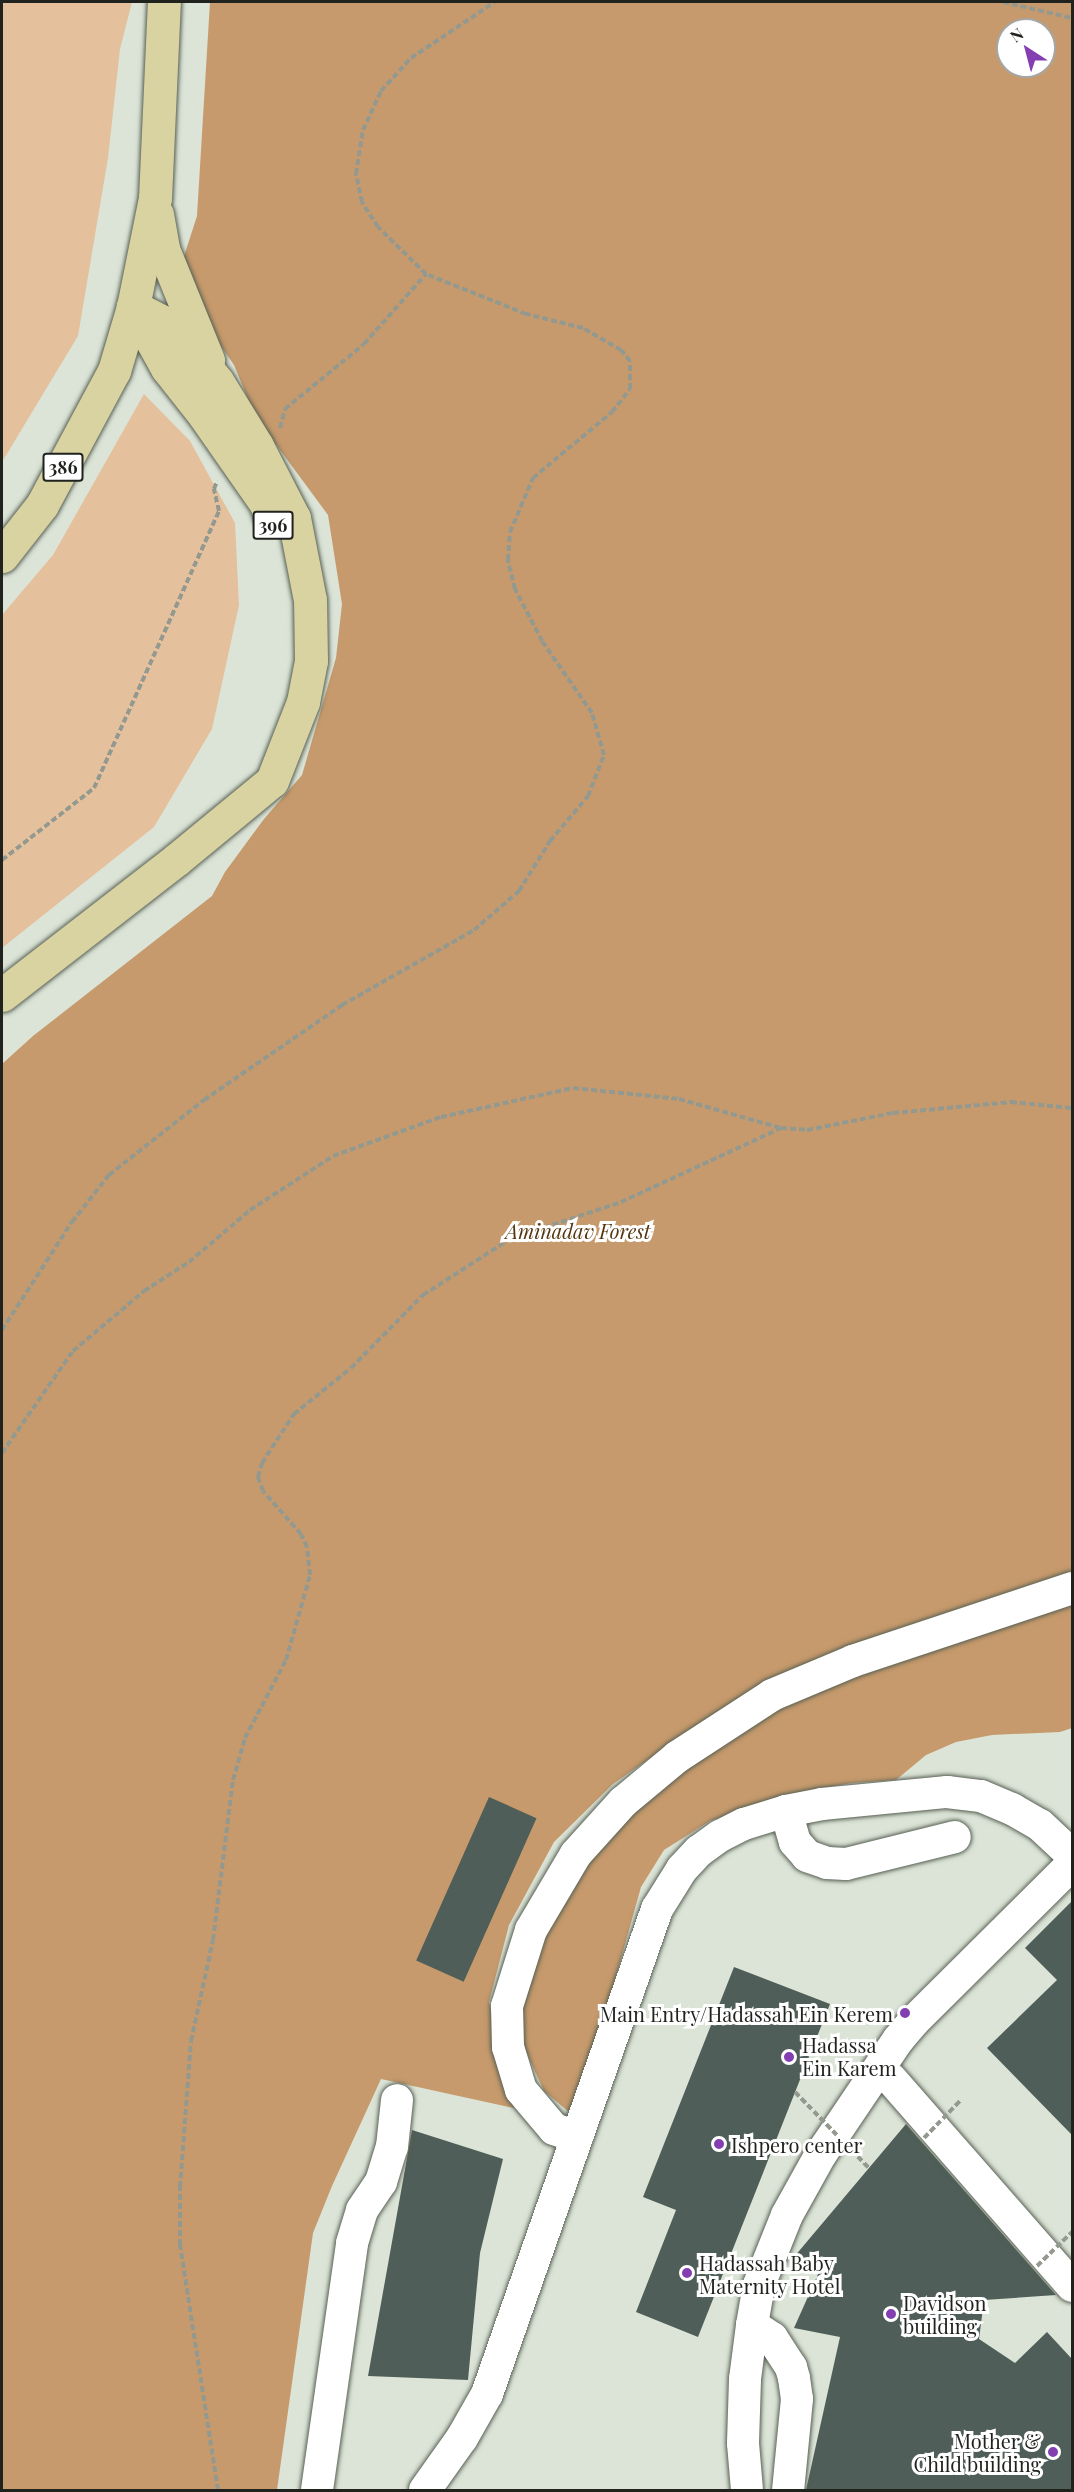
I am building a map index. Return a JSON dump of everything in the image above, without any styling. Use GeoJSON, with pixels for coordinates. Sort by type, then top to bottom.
{"type":"FeatureCollection","features":[{"type":"Feature","properties":{"kind":"main road","name":"386"},"geometry":{"type":"LineString","coordinates":[[2,556],[42,505],[114,371],[133,307],[155,198],[164,2]]}},
{"type":"Feature","properties":{"kind":"main road"},"geometry":{"type":"LineString","coordinates":[[155,198],[163,249],[217,381]]}},
{"type":"Feature","properties":{"kind":"main road","name":"396"},"geometry":{"type":"LineString","coordinates":[[2,995],[176,860],[272,781],[289,684],[291,605],[283,549],[217,381],[189,346],[163,322],[133,307]]}},
{"type":"Feature","properties":{"kind":"main road","name":"396"},"geometry":{"type":"LineString","coordinates":[[133,307],[167,368],[246,453]]}},
{"type":"Feature","properties":{"kind":"street"},"geometry":{"type":"LineString","coordinates":[[577,2137],[554,2129],[521,2090],[508,2047],[507,2006],[531,1930],[576,1854],[623,1802],[677,1757],[772,1695],[853,1661],[1072,1588]]}},
{"type":"Feature","properties":{"kind":"street"},"geometry":{"type":"LineString","coordinates":[[425,2490],[462,2438],[487,2394],[657,1909],[667,1890],[699,1851],[720,1836],[744,1824],[786,1810],[947,1792],[981,1796],[1040,1825],[1072,1855]]}},
{"type":"Feature","properties":{"kind":"street"},"geometry":{"type":"LineString","coordinates":[[786,1810],[795,1842],[807,1856],[827,1863],[846,1864],[955,1837]]}},
{"type":"Feature","properties":{"kind":"street"},"geometry":{"type":"LineString","coordinates":[[747,2490],[743,2443],[745,2379],[752,2325],[759,2285],[786,2215],[821,2154],[898,2040],[914,2021],[1072,1864]]}},
{"type":"Feature","properties":{"kind":"street"},"geometry":{"type":"LineString","coordinates":[[786,2215],[830,2169],[857,2133],[891,2079],[896,2064],[898,2040]]}},
{"type":"Feature","properties":{"kind":"street"},"geometry":{"type":"LineString","coordinates":[[891,2079],[1072,2286]]}},
{"type":"Feature","properties":{"kind":"street"},"geometry":{"type":"LineString","coordinates":[[317,2490],[352,2242],[362,2210],[381,2182],[393,2147],[397,2100]]}},
{"type":"Feature","properties":{"kind":"street"},"geometry":{"type":"LineString","coordinates":[[752,2325],[771,2338],[791,2367],[794,2378],[797,2399],[788,2490]]}},
{"type":"Feature","properties":{"kind":"path"},"geometry":{"type":"LineString","coordinates":[[2,1330],[72,1222],[109,1175],[204,1100],[342,1005],[474,930],[519,891],[549,841],[588,796],[604,755],[592,713],[542,641],[515,589],[508,560],[510,532],[533,478],[612,412],[630,389],[630,361],[621,350],[583,328],[526,314],[426,274],[378,227],[362,202],[356,174],[363,130],[381,91],[411,58],[495,2]]}},
{"type":"Feature","properties":{"kind":"path"},"geometry":{"type":"LineString","coordinates":[[1003,2],[1072,18]]}},
{"type":"Feature","properties":{"kind":"path"},"geometry":{"type":"LineString","coordinates":[[2,860],[94,788],[219,511],[214,489],[220,472],[246,453],[278,435],[285,409],[364,344],[426,274]]}},
{"type":"Feature","properties":{"kind":"path"},"geometry":{"type":"LineString","coordinates":[[2,1453],[72,1351],[144,1291],[189,1262],[250,1210],[333,1156],[441,1117],[573,1088],[679,1099],[781,1128],[807,1130],[893,1113],[1011,1102],[1072,1108]]}},
{"type":"Feature","properties":{"kind":"path"},"geometry":{"type":"LineString","coordinates":[[218,2490],[180,2245],[180,2187],[191,2040],[213,1940],[233,1780],[245,1738],[286,1660],[310,1575],[307,1547],[301,1534],[263,1491],[258,1477],[262,1463],[294,1414],[351,1368],[423,1295],[510,1239],[621,1202],[781,1128]]}},
{"type":"Feature","properties":{"kind":"path"},"geometry":{"type":"LineString","coordinates":[[795,2092],[869,2168]]}},
{"type":"Feature","properties":{"kind":"path"},"geometry":{"type":"LineString","coordinates":[[924,2138],[960,2101]]}},
{"type":"Feature","properties":{"kind":"path"},"geometry":{"type":"LineString","coordinates":[[1037,2266],[1072,2232]]}},
{"type":"Feature","properties":{"kind":"shaded area"},"geometry":{"type":"Polygon","coordinates":[[[2,2],[132,2],[120,49],[108,158],[78,336],[2,462],[2,2]]]}},
{"type":"Feature","properties":{"kind":"shaded area"},"geometry":{"type":"Polygon","coordinates":[[[144,394],[190,441],[235,523],[239,605],[212,729],[154,827],[2,948],[2,615],[53,555],[144,394]]]}},
{"type":"Feature","properties":{"kind":"green space","name":"Aminadav Forest"},"geometry":{"type":"Polygon","coordinates":[[[210,2],[1072,2],[1072,1579],[666,1747],[613,1784],[554,1842],[509,1925],[489,2002],[514,2108],[381,2079],[332,2186],[313,2233],[277,2490],[2,2490],[2,1064],[33,1036],[212,896],[225,872],[264,819],[302,775],[336,658],[342,604],[328,515],[255,416],[234,365],[176,281],[197,216],[210,2]]]}},
{"type":"Feature","properties":{"kind":"green space"},"geometry":{"type":"Polygon","coordinates":[[[1072,1598],[1072,1728],[1060,1732],[992,1735],[956,1742],[926,1755],[896,1780],[852,1783],[805,1791],[765,1802],[710,1821],[664,1850],[641,1887],[606,2012],[569,2112],[544,2091],[522,2043],[519,2007],[539,1931],[634,1799],[758,1718],[841,1680],[1072,1598]]]}},
{"type":"Feature","properties":{"kind":"building"},"geometry":{"type":"Polygon","coordinates":[[[489,1797],[537,1818],[464,1982],[416,1961],[489,1797]]]}},
{"type":"Feature","properties":{"kind":"building"},"geometry":{"type":"Polygon","coordinates":[[[1072,1901],[1072,2135],[987,2048],[1057,1980],[1025,1948],[1072,1901]]]}},
{"type":"Feature","properties":{"kind":"building","name":"Ishpero center"},"geometry":{"type":"Polygon","coordinates":[[[734,1967],[830,2004],[698,2337],[636,2312],[676,2210],[643,2197],[734,1967]]]}},
{"type":"Feature","properties":{"kind":"building","name":"Davidson building"},"geometry":{"type":"Polygon","coordinates":[[[906,2124],[1056,2295],[984,2300],[979,2339],[1015,2363],[1047,2332],[1072,2359],[1072,2490],[806,2490],[840,2337],[794,2328],[823,2263],[794,2257],[906,2124]]]}},
{"type":"Feature","properties":{"kind":"building"},"geometry":{"type":"Polygon","coordinates":[[[412,2130],[503,2159],[480,2253],[468,2380],[368,2376],[412,2130]]]}},
{"type":"Feature","properties":{"kind":"place","name":"Main Entry/Hadassah Ein Kerem"},"geometry":{"type":"Point","coordinates":[905,2013]}},
{"type":"Feature","properties":{"kind":"place","name":"Hadassa Ein Karem"},"geometry":{"type":"Point","coordinates":[789,2057]}},
{"type":"Feature","properties":{"kind":"place","name":"Ishpero center"},"geometry":{"type":"Point","coordinates":[719,2144]}},
{"type":"Feature","properties":{"kind":"place","name":"Hadassah Baby Maternity Hotel"},"geometry":{"type":"Point","coordinates":[687,2273]}},
{"type":"Feature","properties":{"kind":"place","name":"Davidson building"},"geometry":{"type":"Point","coordinates":[891,2314]}},
{"type":"Feature","properties":{"kind":"place","name":"Mother & Child building"},"geometry":{"type":"Point","coordinates":[1053,2452]}}]}
